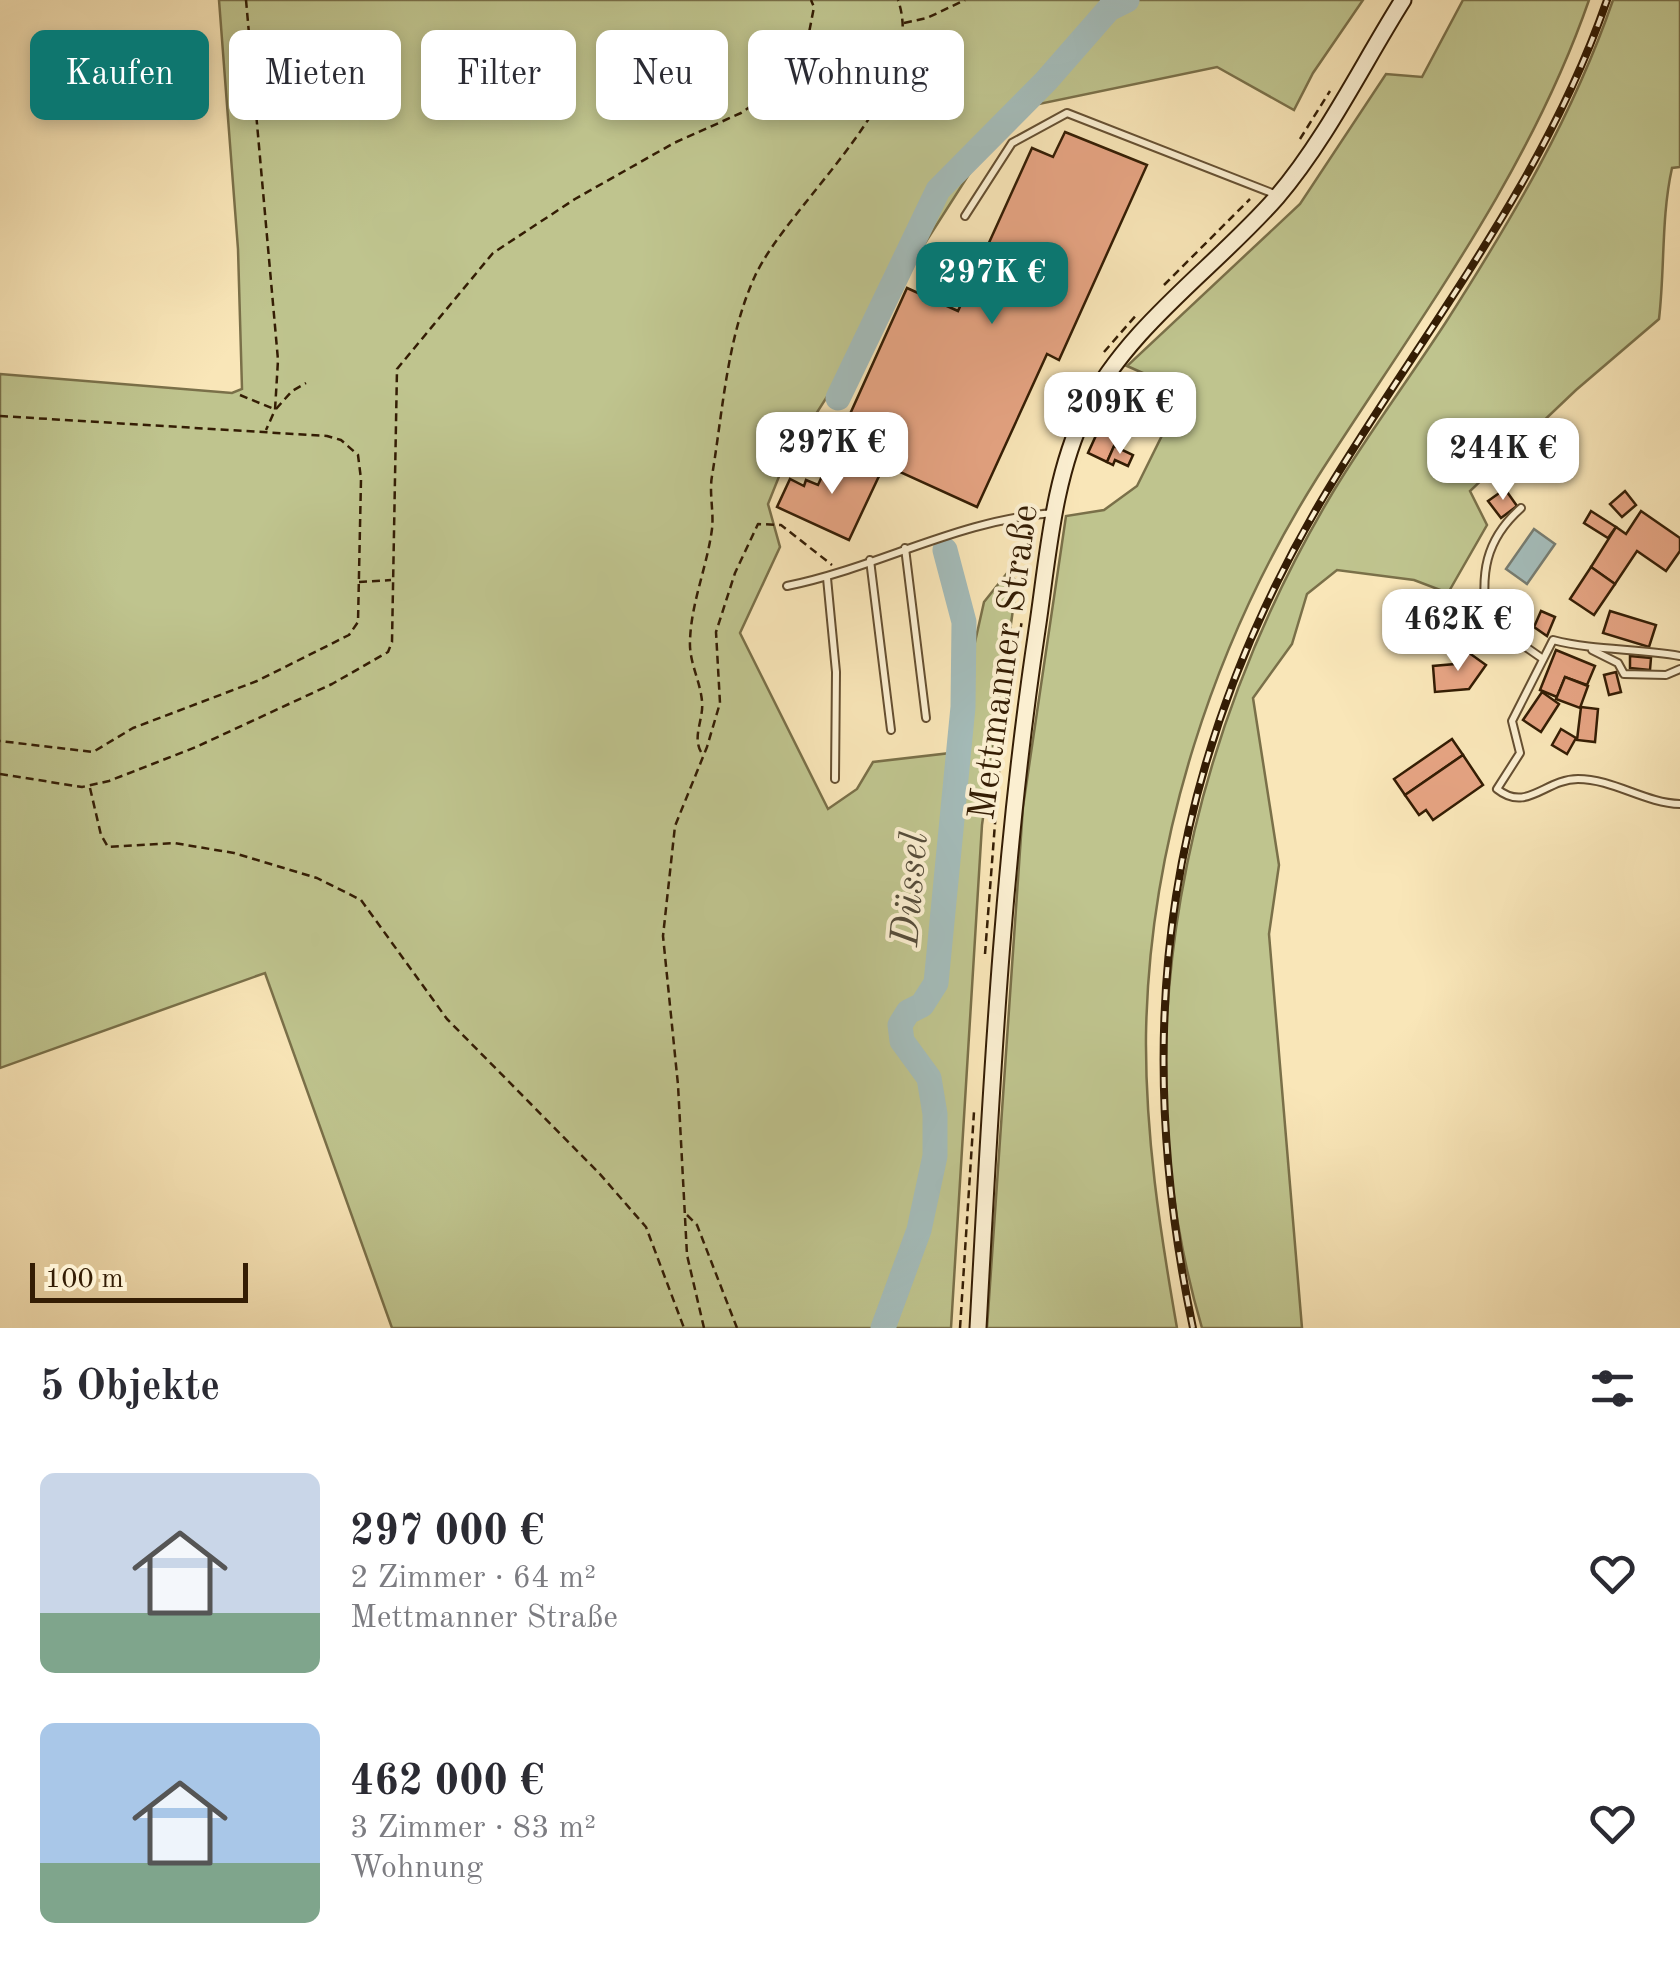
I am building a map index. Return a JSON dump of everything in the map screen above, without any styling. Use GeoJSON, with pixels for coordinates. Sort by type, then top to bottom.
{"type":"FeatureCollection","features":[{"type":"Feature","properties":{"kind":"main road","name":"Mettmanner Straße"},"geometry":{"type":"LineString","coordinates":[[978,1328],[1010,832],[1055,513],[1072,442],[1106,378],[1129,349],[1278,196],[1318,139],[1403,0]]}},
{"type":"Feature","properties":{"kind":"lane"},"geometry":{"type":"LineString","coordinates":[[965,216],[1012,143],[1067,113],[1278,196]]}},
{"type":"Feature","properties":{"kind":"lane"},"geometry":{"type":"LineString","coordinates":[[1521,508],[1499,528],[1481,582],[1487,620],[1543,658]]}},
{"type":"Feature","properties":{"kind":"lane"},"geometry":{"type":"LineString","coordinates":[[786,586],[827,578],[905,548],[1017,516],[1055,513]]}},
{"type":"Feature","properties":{"kind":"lane"},"geometry":{"type":"LineString","coordinates":[[905,548],[926,718]]}},
{"type":"Feature","properties":{"kind":"lane"},"geometry":{"type":"LineString","coordinates":[[870,560],[890,730]]}},
{"type":"Feature","properties":{"kind":"lane"},"geometry":{"type":"LineString","coordinates":[[827,578],[836,672],[835,779]]}},
{"type":"Feature","properties":{"kind":"lane"},"geometry":{"type":"LineString","coordinates":[[1680,669],[1666,675],[1624,674],[1618,663],[1590,649],[1554,640],[1512,721],[1520,753],[1496,789],[1510,799],[1522,799],[1564,780],[1581,779],[1680,804]]}},
{"type":"Feature","properties":{"kind":"lane"},"geometry":{"type":"LineString","coordinates":[[1590,649],[1644,650],[1680,656]]}},
{"type":"Feature","properties":{"kind":"path"},"geometry":{"type":"LineString","coordinates":[[246,0],[278,360],[275,410]]}},
{"type":"Feature","properties":{"kind":"path"},"geometry":{"type":"LineString","coordinates":[[0,774],[90,787],[196,747],[332,684],[388,652],[392,642],[398,369],[492,253],[574,199],[674,143],[741,113],[764,97],[801,54],[814,8],[811,0]]}},
{"type":"Feature","properties":{"kind":"path"},"geometry":{"type":"LineString","coordinates":[[702,754],[696,741],[703,702],[690,645],[691,626],[712,528],[712,479],[724,392],[746,298],[762,260],[861,130],[889,82],[903,24],[898,0]]}},
{"type":"Feature","properties":{"kind":"path"},"geometry":{"type":"LineString","coordinates":[[903,24],[927,18],[965,0]]}},
{"type":"Feature","properties":{"kind":"path"},"geometry":{"type":"LineString","coordinates":[[1296,146],[1334,86]]}},
{"type":"Feature","properties":{"kind":"path"},"geometry":{"type":"LineString","coordinates":[[1155,295],[1260,188]]}},
{"type":"Feature","properties":{"kind":"path"},"geometry":{"type":"LineString","coordinates":[[1101,358],[1115,335],[1142,308]]}},
{"type":"Feature","properties":{"kind":"path"},"geometry":{"type":"LineString","coordinates":[[265,431],[275,410],[292,391],[306,383]]}},
{"type":"Feature","properties":{"kind":"path"},"geometry":{"type":"LineString","coordinates":[[240,395],[275,410]]}},
{"type":"Feature","properties":{"kind":"path"},"geometry":{"type":"LineString","coordinates":[[0,416],[334,438],[358,455],[361,478],[358,622],[348,635],[258,681],[132,728],[93,752],[0,741]]}},
{"type":"Feature","properties":{"kind":"path"},"geometry":{"type":"LineString","coordinates":[[704,1328],[687,1254],[663,936],[668,859],[675,826],[720,703],[716,632],[735,573],[758,524],[781,525],[842,573]]}},
{"type":"Feature","properties":{"kind":"path"},"geometry":{"type":"LineString","coordinates":[[358,582],[393,580]]}},
{"type":"Feature","properties":{"kind":"path"},"geometry":{"type":"LineString","coordinates":[[985,957],[1000,758],[1022,621]]}},
{"type":"Feature","properties":{"kind":"path"},"geometry":{"type":"LineString","coordinates":[[90,787],[101,835],[108,847],[190,844],[234,853],[317,878],[361,900],[447,1019],[599,1173],[646,1227],[684,1328]]}},
{"type":"Feature","properties":{"kind":"path"},"geometry":{"type":"LineString","coordinates":[[960,1328],[975,1096]]}},
{"type":"Feature","properties":{"kind":"path"},"geometry":{"type":"LineString","coordinates":[[686,1214],[697,1226],[737,1328]]}},
{"type":"Feature","properties":{"kind":"green space"},"geometry":{"type":"Polygon","coordinates":[[[219,0],[1363,0],[1313,73],[1294,110],[1217,67],[1010,110],[784,464],[768,504],[780,547],[740,633],[828,809],[857,789],[873,762],[950,753],[984,602],[1008,572],[1017,582],[982,825],[951,1328],[392,1328],[265,973],[0,1068],[0,374],[232,393],[242,389],[238,249],[219,0]]]}},
{"type":"Feature","properties":{"kind":"green space"},"geometry":{"type":"Polygon","coordinates":[[[1463,0],[1589,0],[1564,65],[1502,188],[1280,541],[1218,675],[1194,745],[1160,889],[1146,1035],[1155,1182],[1177,1328],[987,1328],[1023,807],[1066,516],[1104,510],[1137,486],[1184,391],[1127,366],[1300,204],[1386,74],[1422,77],[1463,0]]]}},
{"type":"Feature","properties":{"kind":"green space"},"geometry":{"type":"Polygon","coordinates":[[[1613,0],[1680,0],[1680,167],[1672,168],[1669,187],[1659,319],[1576,390],[1470,491],[1487,525],[1448,593],[1414,580],[1337,570],[1307,594],[1292,644],[1253,698],[1279,865],[1269,934],[1302,1328],[1202,1328],[1178,1221],[1167,1113],[1168,1005],[1181,897],[1205,791],[1238,688],[1281,588],[1333,492],[1446,322],[1517,205],[1560,126],[1613,0]]]}},
{"type":"Feature","properties":{"kind":"water"},"geometry":{"type":"Polygon","coordinates":[[[1534,529],[1555,544],[1527,584],[1506,569],[1534,529]]]}},
{"type":"Feature","properties":{"kind":"building"},"geometry":{"type":"Polygon","coordinates":[[[1065,132],[1147,165],[1059,360],[1047,354],[977,507],[885,465],[879,476],[832,454],[907,288],[958,311],[1032,148],[1053,157],[1065,132]]]}},
{"type":"Feature","properties":{"kind":"building"},"geometry":{"type":"Polygon","coordinates":[[[1115,394],[1134,403],[1107,462],[1088,453],[1115,394]]]}},
{"type":"Feature","properties":{"kind":"building"},"geometry":{"type":"Polygon","coordinates":[[[1114,446],[1133,455],[1128,466],[1115,460],[1113,465],[1107,462],[1114,446]]]}},
{"type":"Feature","properties":{"kind":"building"},"geometry":{"type":"Polygon","coordinates":[[[832,454],[879,476],[849,540],[777,507],[790,479],[804,486],[806,480],[818,485],[832,454]]]}},
{"type":"Feature","properties":{"kind":"building"},"geometry":{"type":"Polygon","coordinates":[[[1505,489],[1517,506],[1501,518],[1488,501],[1505,489]]]}},
{"type":"Feature","properties":{"kind":"building"},"geometry":{"type":"Polygon","coordinates":[[[1625,491],[1636,505],[1622,517],[1610,504],[1625,491]]]}},
{"type":"Feature","properties":{"kind":"building"},"geometry":{"type":"Polygon","coordinates":[[[1591,511],[1616,527],[1608,538],[1584,523],[1591,511]]]}},
{"type":"Feature","properties":{"kind":"building"},"geometry":{"type":"Polygon","coordinates":[[[1641,511],[1680,538],[1680,551],[1666,571],[1637,551],[1615,584],[1591,567],[1616,527],[1626,534],[1641,511]]]}},
{"type":"Feature","properties":{"kind":"building"},"geometry":{"type":"Polygon","coordinates":[[[1591,567],[1615,584],[1594,615],[1570,599],[1591,567]]]}},
{"type":"Feature","properties":{"kind":"building"},"geometry":{"type":"Polygon","coordinates":[[[1541,611],[1555,617],[1547,636],[1534,627],[1541,611]]]}},
{"type":"Feature","properties":{"kind":"building"},"geometry":{"type":"Polygon","coordinates":[[[1610,611],[1656,625],[1649,647],[1603,633],[1610,611]]]}},
{"type":"Feature","properties":{"kind":"building"},"geometry":{"type":"Polygon","coordinates":[[[1465,650],[1486,665],[1469,689],[1435,692],[1433,666],[1455,664],[1465,650]]]}},
{"type":"Feature","properties":{"kind":"building"},"geometry":{"type":"Polygon","coordinates":[[[1556,650],[1595,666],[1587,685],[1565,677],[1557,697],[1540,690],[1556,650]]]}},
{"type":"Feature","properties":{"kind":"building"},"geometry":{"type":"Polygon","coordinates":[[[1630,656],[1651,658],[1650,670],[1630,668],[1630,656]]]}},
{"type":"Feature","properties":{"kind":"building"},"geometry":{"type":"Polygon","coordinates":[[[1616,672],[1621,692],[1609,695],[1604,675],[1616,672]]]}},
{"type":"Feature","properties":{"kind":"building"},"geometry":{"type":"Polygon","coordinates":[[[1565,677],[1588,686],[1580,708],[1556,699],[1565,677]]]}},
{"type":"Feature","properties":{"kind":"building"},"geometry":{"type":"Polygon","coordinates":[[[1542,692],[1559,704],[1541,732],[1523,720],[1542,692]]]}},
{"type":"Feature","properties":{"kind":"building"},"geometry":{"type":"Polygon","coordinates":[[[1581,707],[1598,709],[1595,742],[1577,740],[1581,707]]]}},
{"type":"Feature","properties":{"kind":"building"},"geometry":{"type":"Polygon","coordinates":[[[1561,729],[1576,738],[1567,754],[1552,745],[1561,729]]]}},
{"type":"Feature","properties":{"kind":"building"},"geometry":{"type":"Polygon","coordinates":[[[1452,739],[1463,755],[1405,795],[1394,779],[1452,739]]]}},
{"type":"Feature","properties":{"kind":"building"},"geometry":{"type":"Polygon","coordinates":[[[1463,755],[1483,785],[1433,820],[1426,810],[1419,815],[1405,795],[1463,755]]]}},
{"type":"Feature","properties":{"kind":"waterway","name":"Düssel"},"geometry":{"type":"LineString","coordinates":[[838,398],[938,190],[1046,81],[1109,9],[1127,0]]}},
{"type":"Feature","properties":{"kind":"waterway","name":"Düssel"},"geometry":{"type":"LineString","coordinates":[[883,1328],[919,1230],[935,1156],[935,1114],[929,1078],[902,1041],[900,1025],[908,1012],[922,1005],[936,983],[963,707],[964,622],[945,550]]}},
{"type":"Feature","properties":{"kind":"railway"},"geometry":{"type":"LineString","coordinates":[[1193,1328],[1174,1216],[1164,1107],[1165,1001],[1176,896],[1197,794],[1230,692],[1273,591],[1327,491],[1517,193],[1581,67],[1607,0]]}}]}
